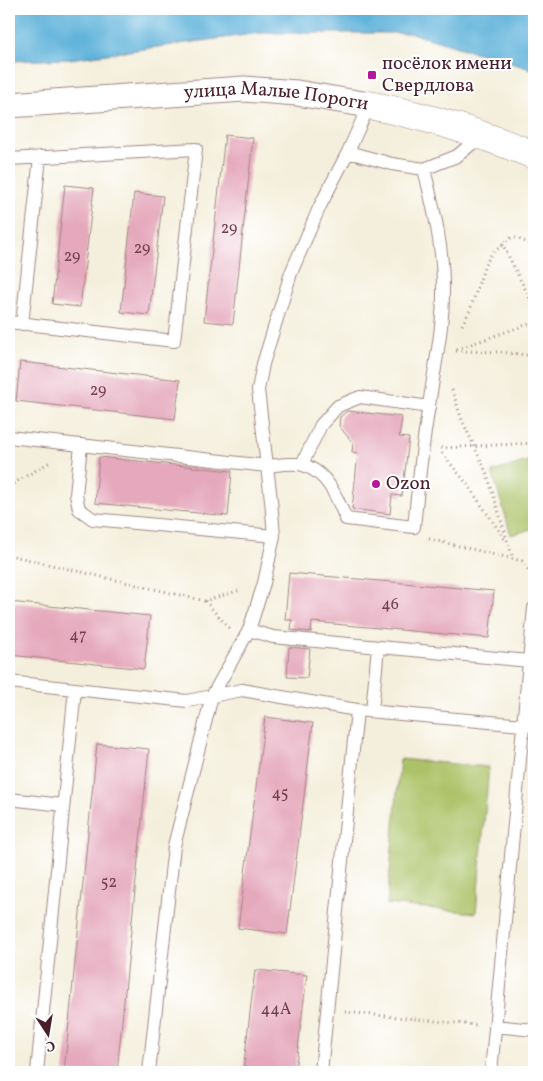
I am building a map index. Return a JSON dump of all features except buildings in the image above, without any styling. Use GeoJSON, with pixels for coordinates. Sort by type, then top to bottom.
{"type":"FeatureCollection","features":[{"type":"Feature","properties":{"kind":"street","name":"улица Малые Пороги"},"geometry":{"type":"LineString","coordinates":[[9,105],[244,89],[297,93],[369,104],[400,111],[482,134],[534,155]]}},
{"type":"Feature","properties":{"kind":"lane"},"geometry":{"type":"LineString","coordinates":[[149,1072],[174,846],[212,696],[249,630],[264,583],[274,536],[258,390],[263,364],[290,273],[369,104]]}},
{"type":"Feature","properties":{"kind":"lane"},"geometry":{"type":"LineString","coordinates":[[348,152],[392,164],[424,169],[457,156],[482,134]]}},
{"type":"Feature","properties":{"kind":"lane"},"geometry":{"type":"LineString","coordinates":[[9,159],[196,149],[174,341],[9,322]]}},
{"type":"Feature","properties":{"kind":"lane"},"geometry":{"type":"LineString","coordinates":[[22,324],[40,157]]}},
{"type":"Feature","properties":{"kind":"lane"},"geometry":{"type":"LineString","coordinates":[[9,437],[267,466],[302,464],[322,475],[336,495],[346,519],[414,527],[428,407],[439,347],[443,293],[440,251],[432,199],[424,169]]}},
{"type":"Feature","properties":{"kind":"lane"},"geometry":{"type":"LineString","coordinates":[[302,464],[321,425],[338,406],[360,397],[428,407]]}},
{"type":"Feature","properties":{"kind":"lane"},"geometry":{"type":"LineString","coordinates":[[81,445],[76,495],[78,509],[93,520],[274,536]]}},
{"type":"Feature","properties":{"kind":"lane"},"geometry":{"type":"LineString","coordinates":[[491,1072],[529,725],[529,661],[534,608]]}},
{"type":"Feature","properties":{"kind":"lane"},"geometry":{"type":"LineString","coordinates":[[249,630],[273,637],[529,661]]}},
{"type":"Feature","properties":{"kind":"lane"},"geometry":{"type":"LineString","coordinates":[[372,712],[378,647]]}},
{"type":"Feature","properties":{"kind":"lane"},"geometry":{"type":"LineString","coordinates":[[9,682],[187,700],[242,690],[372,712],[529,725]]}},
{"type":"Feature","properties":{"kind":"lane"},"geometry":{"type":"LineString","coordinates":[[37,1072],[75,689]]}},
{"type":"Feature","properties":{"kind":"lane"},"geometry":{"type":"LineString","coordinates":[[321,1072],[357,710]]}},
{"type":"Feature","properties":{"kind":"lane"},"geometry":{"type":"LineString","coordinates":[[9,799],[63,805]]}},
{"type":"Feature","properties":{"kind":"lane"},"geometry":{"type":"LineString","coordinates":[[495,1026],[534,1030]]}},
{"type":"Feature","properties":{"kind":"path"},"geometry":{"type":"LineString","coordinates":[[513,559],[487,474],[462,420],[450,383],[443,351],[439,347],[460,329],[470,310],[484,265],[493,252],[513,237],[534,245]]}},
{"type":"Feature","properties":{"kind":"path"},"geometry":{"type":"LineString","coordinates":[[503,246],[534,307]]}},
{"type":"Feature","properties":{"kind":"path"},"geometry":{"type":"LineString","coordinates":[[534,322],[451,351],[500,352],[534,356]]}},
{"type":"Feature","properties":{"kind":"path"},"geometry":{"type":"LineString","coordinates":[[508,544],[467,484],[438,448],[534,443]]}},
{"type":"Feature","properties":{"kind":"path"},"geometry":{"type":"LineString","coordinates":[[9,486],[81,445]]}},
{"type":"Feature","properties":{"kind":"path"},"geometry":{"type":"LineString","coordinates":[[414,527],[423,538],[522,561],[534,578]]}},
{"type":"Feature","properties":{"kind":"path"},"geometry":{"type":"LineString","coordinates":[[9,556],[204,601],[264,583]]}},
{"type":"Feature","properties":{"kind":"path"},"geometry":{"type":"LineString","coordinates":[[204,601],[242,642]]}},
{"type":"Feature","properties":{"kind":"path"},"geometry":{"type":"LineString","coordinates":[[327,1010],[495,1026]]}},
{"type":"Feature","properties":{"kind":"green space"},"geometry":{"type":"Polygon","coordinates":[[[534,459],[534,528],[511,535],[492,472],[534,459]]]}},
{"type":"Feature","properties":{"kind":"green space"},"geometry":{"type":"Polygon","coordinates":[[[400,759],[489,767],[476,913],[387,904],[400,759]]]}},
{"type":"Feature","properties":{"kind":"water"},"geometry":{"type":"Polygon","coordinates":[[[9,9],[534,9],[534,70],[411,33],[260,33],[70,59],[9,61],[9,9]]]}},
{"type":"Feature","properties":{"kind":"place","name":"посёлок имени Свердлова"},"geometry":{"type":"Point","coordinates":[372,75]}},
{"type":"Feature","properties":{"kind":"place","name":"Ozon"},"geometry":{"type":"Point","coordinates":[376,484]}}]}
